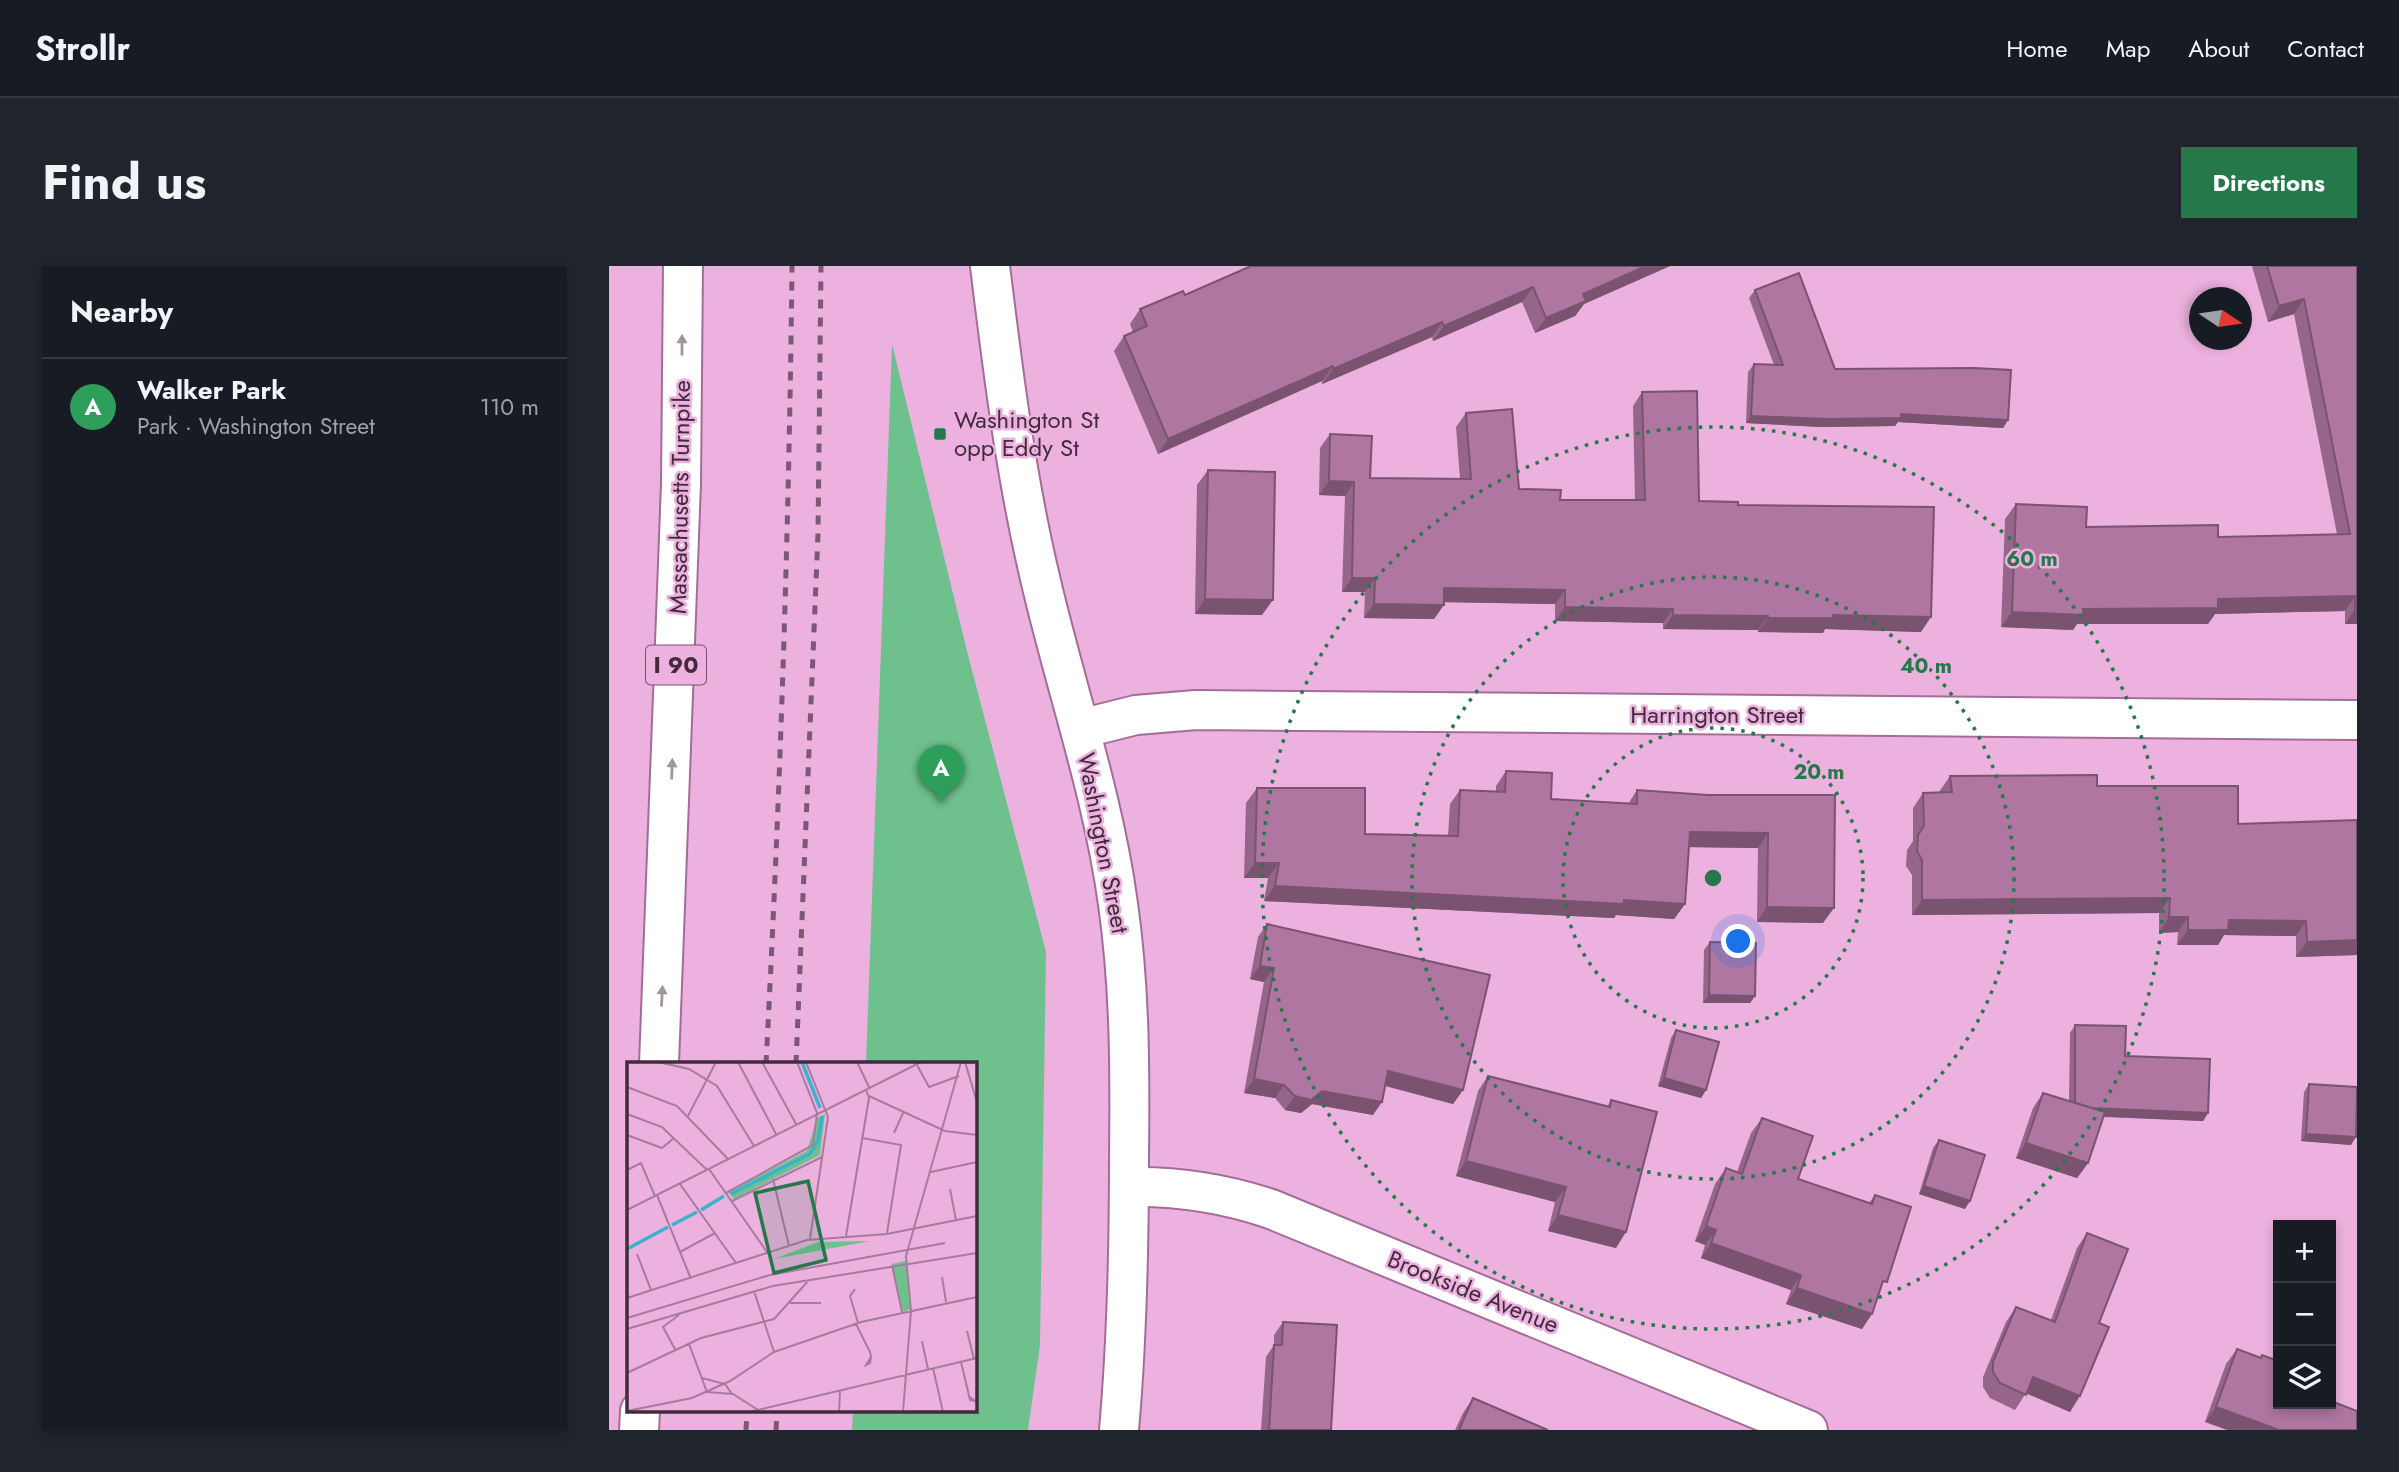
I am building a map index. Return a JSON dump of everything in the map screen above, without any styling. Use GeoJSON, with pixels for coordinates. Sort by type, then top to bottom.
{"type":"FeatureCollection","features":[{"type":"Feature","properties":{"kind":"main road","name":"Massachusetts Turnpike"},"geometry":{"type":"LineString","coordinates":[[659,1062],[680,523],[683,266]]}},
{"type":"Feature","properties":{"kind":"main road","name":"Washington Street"},"geometry":{"type":"LineString","coordinates":[[990,266],[1006,394],[1025,505],[1045,601],[1104,823],[1122,933],[1129,1064],[1129,1187],[1119,1430]]}},
{"type":"Feature","properties":{"kind":"main road","name":"Harrington Street"},"geometry":{"type":"LineString","coordinates":[[1080,729],[1136,716],[1196,710],[2357,720]]}},
{"type":"Feature","properties":{"kind":"main road","name":"Brookside Avenue"},"geometry":{"type":"LineString","coordinates":[[1129,1187],[1164,1186],[1208,1191],[1260,1206],[1808,1430]]}},
{"type":"Feature","properties":{"kind":"main road"},"geometry":{"type":"LineString","coordinates":[[639,1430],[640,1412]]}},
{"type":"Feature","properties":{"kind":"green space"},"geometry":{"type":"Polygon","coordinates":[[[892,344],[968,655],[1046,952],[1040,1345],[1028,1430],[852,1430],[853,1412],[977,1412],[977,1062],[866,1062],[892,344]]]}},
{"type":"Feature","properties":{"kind":"building"},"geometry":{"type":"Polygon","coordinates":[[[1251,266],[1646,266],[1583,294],[1586,301],[1546,318],[1533,287],[1444,326],[1442,322],[1333,369],[1333,366],[1168,439],[1124,336],[1147,326],[1140,309],[1183,291],[1185,295],[1251,266]]]}},
{"type":"Feature","properties":{"kind":"building"},"geometry":{"type":"Polygon","coordinates":[[[2267,266],[2357,266],[2357,609],[2355,596],[2218,599],[2218,608],[2083,609],[2083,615],[2012,612],[2016,504],[2087,507],[2086,527],[2218,525],[2218,537],[2350,534],[2304,299],[2279,306],[2267,266]]]}},
{"type":"Feature","properties":{"kind":"building"},"geometry":{"type":"Polygon","coordinates":[[[1799,273],[1835,369],[2011,370],[2008,420],[1901,414],[1901,418],[1827,419],[1751,416],[1754,364],[1783,365],[1755,290],[1799,273]]]}},
{"type":"Feature","properties":{"kind":"building"},"geometry":{"type":"Polygon","coordinates":[[[1697,391],[1699,501],[1738,502],[1738,505],[1934,507],[1931,617],[1833,615],[1833,618],[1768,618],[1673,615],[1673,609],[1565,607],[1565,590],[1444,588],[1444,605],[1374,604],[1375,578],[1352,578],[1354,482],[1329,481],[1330,434],[1372,436],[1370,478],[1471,479],[1466,413],[1512,409],[1519,489],[1561,490],[1560,500],[1645,500],[1642,392],[1697,391]]]}},
{"type":"Feature","properties":{"kind":"building"},"geometry":{"type":"Polygon","coordinates":[[[1208,470],[1275,472],[1273,600],[1205,599],[1208,470]]]}},
{"type":"Feature","properties":{"kind":"building"},"geometry":{"type":"Polygon","coordinates":[[[1506,771],[1552,773],[1551,799],[1637,804],[1637,790],[1708,795],[1835,795],[1834,908],[1767,907],[1768,833],[1690,832],[1685,904],[1624,900],[1624,904],[1275,886],[1279,863],[1255,863],[1257,788],[1365,788],[1365,834],[1458,836],[1460,790],[1505,792],[1506,771]]]}},
{"type":"Feature","properties":{"kind":"building"},"geometry":{"type":"Polygon","coordinates":[[[2097,775],[2097,786],[2238,786],[2238,824],[2357,820],[2357,940],[2307,942],[2306,921],[2229,920],[2228,930],[2188,930],[2188,917],[2169,917],[2170,898],[1922,900],[1922,860],[1917,851],[1918,835],[1924,826],[1923,793],[1952,792],[1950,776],[2097,775]]]}},
{"type":"Feature","properties":{"kind":"building"},"geometry":{"type":"Polygon","coordinates":[[[1267,924],[1490,975],[1463,1090],[1388,1071],[1382,1102],[1322,1091],[1311,1100],[1295,1096],[1284,1085],[1254,1079],[1274,968],[1260,966],[1267,924]]]}},
{"type":"Feature","properties":{"kind":"building"},"geometry":{"type":"Polygon","coordinates":[[[1710,942],[1756,943],[1755,996],[1709,995],[1710,942]]]}},
{"type":"Feature","properties":{"kind":"building"},"geometry":{"type":"Polygon","coordinates":[[[2075,1025],[2126,1026],[2125,1056],[2210,1059],[2208,1113],[2091,1108],[2075,1103],[2075,1025]]]}},
{"type":"Feature","properties":{"kind":"building"},"geometry":{"type":"Polygon","coordinates":[[[1676,1030],[1719,1042],[1706,1090],[1664,1078],[1676,1030]]]}},
{"type":"Feature","properties":{"kind":"building"},"geometry":{"type":"Polygon","coordinates":[[[1488,1076],[1610,1107],[1611,1100],[1657,1112],[1626,1232],[1558,1215],[1566,1187],[1466,1161],[1488,1076]]]}},
{"type":"Feature","properties":{"kind":"building"},"geometry":{"type":"Polygon","coordinates":[[[2309,1084],[2357,1087],[2356,1137],[2306,1134],[2309,1084]]]}},
{"type":"Feature","properties":{"kind":"building"},"geometry":{"type":"Polygon","coordinates":[[[2043,1093],[2105,1112],[2088,1163],[2026,1143],[2043,1093]]]}},
{"type":"Feature","properties":{"kind":"building"},"geometry":{"type":"Polygon","coordinates":[[[1762,1118],[1813,1136],[1798,1179],[1872,1204],[1875,1195],[1911,1207],[1887,1282],[1883,1281],[1872,1314],[1797,1288],[1801,1275],[1711,1243],[1716,1230],[1706,1226],[1726,1168],[1742,1174],[1762,1118]]]}},
{"type":"Feature","properties":{"kind":"building"},"geometry":{"type":"Polygon","coordinates":[[[1939,1140],[1985,1155],[1970,1201],[1924,1186],[1939,1140]]]}},
{"type":"Feature","properties":{"kind":"building"},"geometry":{"type":"Polygon","coordinates":[[[2087,1233],[2128,1249],[2099,1323],[2109,1327],[2080,1396],[2033,1377],[2026,1395],[2000,1383],[1993,1372],[1993,1362],[2016,1307],[2055,1322],[2087,1233]]]}},
{"type":"Feature","properties":{"kind":"building"},"geometry":{"type":"Polygon","coordinates":[[[1283,1322],[1337,1325],[1331,1430],[1269,1430],[1274,1345],[1282,1345],[1283,1322]]]}},
{"type":"Feature","properties":{"kind":"building"},"geometry":{"type":"Polygon","coordinates":[[[2237,1349],[2261,1358],[2262,1355],[2273,1359],[2273,1409],[2336,1409],[2336,1403],[2357,1411],[2357,1430],[2279,1430],[2216,1407],[2237,1349]]]}},
{"type":"Feature","properties":{"kind":"building"},"geometry":{"type":"Polygon","coordinates":[[[1473,1398],[1548,1430],[1459,1430],[1473,1398]]]}},
{"type":"Feature","properties":{"kind":"railway"},"geometry":{"type":"LineString","coordinates":[[766,1062],[783,665],[792,266]]}},
{"type":"Feature","properties":{"kind":"railway"},"geometry":{"type":"LineString","coordinates":[[796,1062],[818,534],[821,266]]}},
{"type":"Feature","properties":{"kind":"railway"},"geometry":{"type":"LineString","coordinates":[[746,1430],[747,1412]]}},
{"type":"Feature","properties":{"kind":"railway"},"geometry":{"type":"LineString","coordinates":[[776,1430],[777,1412]]}},
{"type":"Feature","properties":{"kind":"place","name":"Washington St opp Eddy St"},"geometry":{"type":"Point","coordinates":[940,434]}},
{"type":"Feature","properties":{"kind":"place","name":"Walker Park"},"geometry":{"type":"Point","coordinates":[941,803]}}]}
